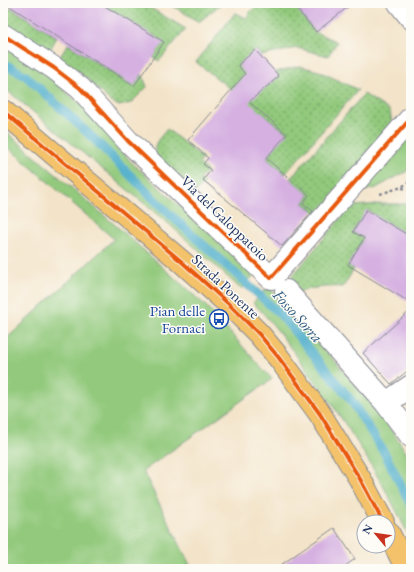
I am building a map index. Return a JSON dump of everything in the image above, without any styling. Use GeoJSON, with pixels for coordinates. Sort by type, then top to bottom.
{"type":"FeatureCollection","features":[{"type":"Feature","properties":{"kind":"main road","name":"Strada Ponente"},"geometry":{"type":"LineString","coordinates":[[3,111],[197,275],[259,334],[289,370],[320,414],[360,479],[379,514]]}},
{"type":"Feature","properties":{"kind":"main road"},"geometry":{"type":"LineString","coordinates":[[396,548],[406,569]]}},
{"type":"Feature","properties":{"kind":"street"},"geometry":{"type":"LineString","coordinates":[[399,3],[411,18]]}},
{"type":"Feature","properties":{"kind":"street","name":"Via del Galoppatoio"},"geometry":{"type":"LineString","coordinates":[[3,35],[54,68],[80,88],[128,141],[270,278],[411,118]]}},
{"type":"Feature","properties":{"kind":"street"},"geometry":{"type":"LineString","coordinates":[[286,291],[386,403],[411,436]]}},
{"type":"Feature","properties":{"kind":"street"},"geometry":{"type":"LineString","coordinates":[[386,403],[411,386]]}},
{"type":"Feature","properties":{"kind":"path"},"geometry":{"type":"LineString","coordinates":[[402,188],[411,190]]}},
{"type":"Feature","properties":{"kind":"green space"},"geometry":{"type":"Polygon","coordinates":[[[3,3],[57,37],[48,53],[3,24],[3,3]]]}},
{"type":"Feature","properties":{"kind":"green space"},"geometry":{"type":"Polygon","coordinates":[[[100,3],[142,3],[186,29],[159,61],[153,57],[164,42],[100,3]]]}},
{"type":"Feature","properties":{"kind":"green space"},"geometry":{"type":"Polygon","coordinates":[[[168,3],[222,3],[199,22],[168,3]]]}},
{"type":"Feature","properties":{"kind":"green space"},"geometry":{"type":"Polygon","coordinates":[[[260,3],[292,3],[315,32],[337,42],[328,56],[297,48],[261,56],[256,50],[238,65],[261,91],[279,76],[276,72],[299,66],[319,71],[358,90],[285,174],[266,158],[287,133],[196,62],[235,13],[246,18],[260,3]]]}},
{"type":"Feature","properties":{"kind":"green space"},"geometry":{"type":"Polygon","coordinates":[[[68,44],[133,86],[142,74],[147,87],[131,103],[119,106],[110,101],[87,79],[58,60],[68,44]]]}},
{"type":"Feature","properties":{"kind":"green space"},"geometry":{"type":"Polygon","coordinates":[[[3,45],[46,75],[92,114],[131,162],[255,274],[241,289],[169,224],[3,87],[3,45]]]}},
{"type":"Feature","properties":{"kind":"green space"},"geometry":{"type":"Polygon","coordinates":[[[364,94],[390,111],[393,129],[318,214],[303,203],[309,195],[290,179],[364,94]]]}},
{"type":"Feature","properties":{"kind":"green space"},"geometry":{"type":"Polygon","coordinates":[[[3,129],[121,230],[207,307],[272,379],[143,471],[192,569],[3,569],[3,342],[114,239],[3,143],[3,129]]]}},
{"type":"Feature","properties":{"kind":"green space"},"geometry":{"type":"Polygon","coordinates":[[[167,129],[203,158],[199,163],[207,171],[200,179],[204,183],[196,192],[157,157],[155,145],[167,129]]]}},
{"type":"Feature","properties":{"kind":"green space"},"geometry":{"type":"Polygon","coordinates":[[[411,132],[411,169],[376,188],[356,193],[411,132]]]}},
{"type":"Feature","properties":{"kind":"green space"},"geometry":{"type":"Polygon","coordinates":[[[411,204],[411,237],[367,210],[353,232],[364,238],[348,265],[354,269],[343,287],[321,287],[299,292],[288,281],[349,208],[353,206],[411,204]]]}},
{"type":"Feature","properties":{"kind":"green space"},"geometry":{"type":"Polygon","coordinates":[[[268,287],[283,301],[372,405],[389,426],[411,461],[411,541],[376,473],[349,429],[286,342],[253,303],[268,287]]]}},
{"type":"Feature","properties":{"kind":"building"},"geometry":{"type":"Polygon","coordinates":[[[5,3],[100,3],[164,42],[134,86],[5,3]]]}},
{"type":"Feature","properties":{"kind":"building"},"geometry":{"type":"Polygon","coordinates":[[[292,3],[353,3],[316,32],[292,3]]]}},
{"type":"Feature","properties":{"kind":"building"},"geometry":{"type":"Polygon","coordinates":[[[255,50],[279,76],[249,102],[287,134],[266,158],[309,195],[303,203],[313,211],[282,246],[203,180],[211,170],[203,164],[208,158],[188,140],[245,74],[238,65],[255,50]]]}},
{"type":"Feature","properties":{"kind":"building"},"geometry":{"type":"Polygon","coordinates":[[[366,210],[411,237],[411,303],[348,265],[364,238],[353,232],[366,210]]]}},
{"type":"Feature","properties":{"kind":"building"},"geometry":{"type":"Polygon","coordinates":[[[411,310],[411,368],[391,384],[363,353],[411,310]]]}},
{"type":"Feature","properties":{"kind":"building"},"geometry":{"type":"Polygon","coordinates":[[[334,528],[355,559],[341,569],[275,569],[334,528]]]}},
{"type":"Feature","properties":{"kind":"waterway","name":"Fosso Sorra"},"geometry":{"type":"LineString","coordinates":[[3,63],[26,76],[93,138],[165,210],[279,313],[351,400],[385,454],[411,505]]}},
{"type":"Feature","properties":{"kind":"cycle path"},"geometry":{"type":"LineString","coordinates":[[3,35],[54,68],[80,88],[128,141],[271,278],[411,118]]}},
{"type":"Feature","properties":{"kind":"cycle path"},"geometry":{"type":"LineString","coordinates":[[3,111],[182,262],[232,307],[259,334],[279,358],[320,414],[360,479],[379,514]]}},
{"type":"Feature","properties":{"kind":"place","name":"Pian delle Fornaci"},"geometry":{"type":"Point","coordinates":[219,319]}}]}
